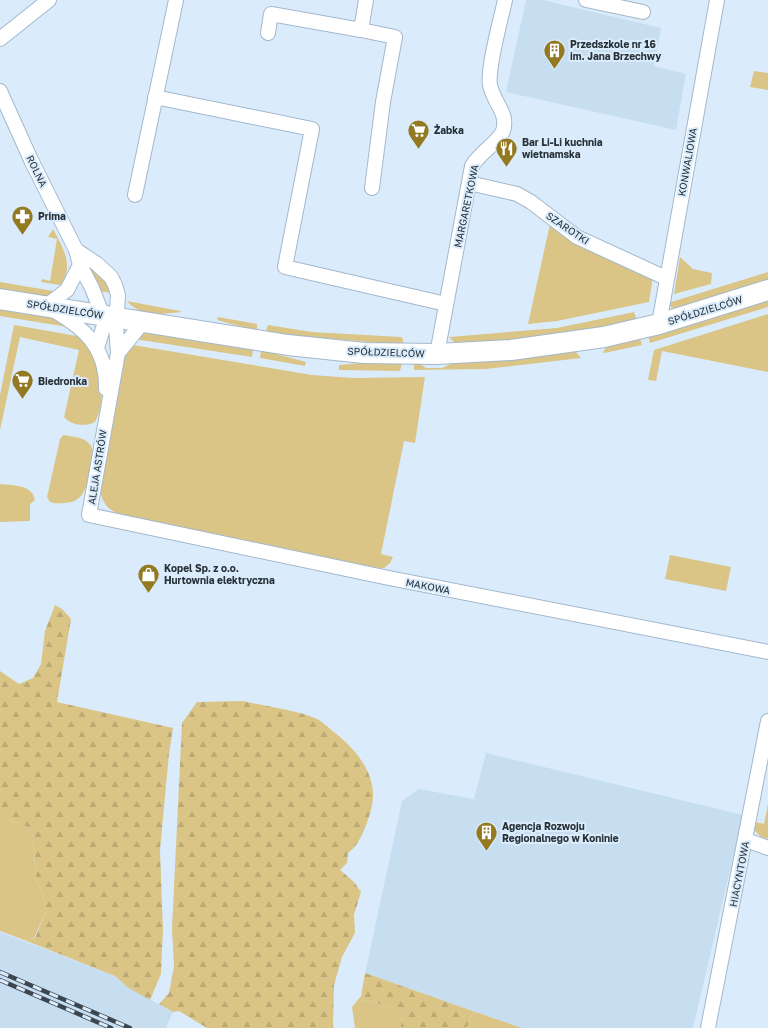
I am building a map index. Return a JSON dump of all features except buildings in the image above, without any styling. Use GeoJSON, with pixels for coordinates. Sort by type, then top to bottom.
{"type":"FeatureCollection","features":[{"type":"Feature","properties":{"kind":"street"},"geometry":{"type":"LineString","coordinates":[[0,39],[49,0]]}},
{"type":"Feature","properties":{"kind":"street"},"geometry":{"type":"LineString","coordinates":[[135,195],[176,0]]}},
{"type":"Feature","properties":{"kind":"street"},"geometry":{"type":"LineString","coordinates":[[361,30],[366,0]]}},
{"type":"Feature","properties":{"kind":"street","name":"MARGARETKOWA"},"geometry":{"type":"LineString","coordinates":[[437,354],[472,166],[477,156],[500,136],[504,127],[502,110],[492,91],[489,77],[505,0]]}},
{"type":"Feature","properties":{"kind":"street"},"geometry":{"type":"LineString","coordinates":[[586,0],[642,12]]}},
{"type":"Feature","properties":{"kind":"street","name":"KONWALIOWA"},"geometry":{"type":"LineString","coordinates":[[659,324],[666,278],[717,0]]}},
{"type":"Feature","properties":{"kind":"street"},"geometry":{"type":"LineString","coordinates":[[268,33],[271,14],[395,37],[383,102],[372,188]]}},
{"type":"Feature","properties":{"kind":"street","name":"ROLNA"},"geometry":{"type":"LineString","coordinates":[[0,90],[31,160],[76,250],[80,265],[110,317]]}},
{"type":"Feature","properties":{"kind":"street"},"geometry":{"type":"LineString","coordinates":[[155,97],[312,129],[285,268],[446,304]]}},
{"type":"Feature","properties":{"kind":"street","name":"SZAROTKI"},"geometry":{"type":"LineString","coordinates":[[469,183],[517,194],[531,202],[578,236],[666,278]]}},
{"type":"Feature","properties":{"kind":"street"},"geometry":{"type":"LineString","coordinates":[[76,250],[98,264],[111,277],[118,295],[110,317],[104,325],[97,348]]}},
{"type":"Feature","properties":{"kind":"street"},"geometry":{"type":"LineString","coordinates":[[46,306],[67,290],[80,265]]}},
{"type":"Feature","properties":{"kind":"street","name":"SPÓŁDZIELCÓW"},"geometry":{"type":"LineString","coordinates":[[0,299],[326,349],[370,353],[437,354],[488,352],[545,347],[604,337],[659,324],[768,290]]}},
{"type":"Feature","properties":{"kind":"street","name":"ALEJA ASTRÓW"},"geometry":{"type":"LineString","coordinates":[[46,306],[72,321],[97,348],[104,365],[106,380],[105,418]]}},
{"type":"Feature","properties":{"kind":"street","name":"ALEJA ASTRÓW"},"geometry":{"type":"LineString","coordinates":[[89,515],[105,418],[118,353],[110,317]]}},
{"type":"Feature","properties":{"kind":"street","name":"ALEJA ASTRÓW"},"geometry":{"type":"LineString","coordinates":[[118,353],[143,322]]}},
{"type":"Feature","properties":{"kind":"street","name":"MAKOWA"},"geometry":{"type":"LineString","coordinates":[[89,515],[384,577],[768,652]]}},
{"type":"Feature","properties":{"kind":"street","name":"HIACYNTOWA"},"geometry":{"type":"LineString","coordinates":[[708,1028],[746,840],[768,721]]}},
{"type":"Feature","properties":{"kind":"street"},"geometry":{"type":"LineString","coordinates":[[746,840],[768,848]]}},
{"type":"Feature","properties":{"kind":"shaded area"},"geometry":{"type":"Polygon","coordinates":[[[526,0],[543,0],[661,28],[654,66],[686,74],[676,130],[506,92],[526,0]]]}},
{"type":"Feature","properties":{"kind":"shaded area"},"geometry":{"type":"Polygon","coordinates":[[[486,753],[743,815],[693,1028],[522,1028],[365,973],[402,801],[419,789],[474,799],[486,753]]]}},
{"type":"Feature","properties":{"kind":"shaded area"},"geometry":{"type":"Polygon","coordinates":[[[0,932],[115,976],[127,987],[173,1012],[166,1028],[0,1028],[0,932]]]}},
{"type":"Feature","properties":{"kind":"green space"},"geometry":{"type":"Polygon","coordinates":[[[754,71],[768,73],[768,90],[750,87],[754,71]]]}},
{"type":"Feature","properties":{"kind":"green space"},"geometry":{"type":"Polygon","coordinates":[[[550,224],[653,277],[649,302],[557,321],[528,324],[550,224]]]}},
{"type":"Feature","properties":{"kind":"green space"},"geometry":{"type":"Polygon","coordinates":[[[53,229],[64,250],[67,264],[67,271],[60,285],[41,282],[42,279],[50,281],[57,239],[48,237],[53,229]]]}},
{"type":"Feature","properties":{"kind":"green space"},"geometry":{"type":"Polygon","coordinates":[[[680,257],[693,269],[712,273],[711,284],[674,294],[680,257]]]}},
{"type":"Feature","properties":{"kind":"green space"},"geometry":{"type":"Polygon","coordinates":[[[84,260],[105,278],[111,293],[99,291],[84,260]]]}},
{"type":"Feature","properties":{"kind":"green space"},"geometry":{"type":"Polygon","coordinates":[[[768,272],[768,280],[679,308],[672,308],[668,303],[768,272]]]}},
{"type":"Feature","properties":{"kind":"green space"},"geometry":{"type":"Polygon","coordinates":[[[0,282],[59,292],[46,297],[0,290],[0,282]]]}},
{"type":"Feature","properties":{"kind":"green space"},"geometry":{"type":"Polygon","coordinates":[[[768,299],[768,307],[650,343],[648,336],[768,299]]]}},
{"type":"Feature","properties":{"kind":"green space"},"geometry":{"type":"Polygon","coordinates":[[[127,301],[181,312],[152,314],[139,310],[127,301]]]}},
{"type":"Feature","properties":{"kind":"green space"},"geometry":{"type":"Polygon","coordinates":[[[0,309],[53,318],[74,328],[0,316],[0,309]]]}},
{"type":"Feature","properties":{"kind":"green space"},"geometry":{"type":"Polygon","coordinates":[[[634,312],[637,320],[559,337],[456,344],[449,337],[557,328],[634,312]]]}},
{"type":"Feature","properties":{"kind":"green space"},"geometry":{"type":"Polygon","coordinates":[[[768,314],[768,372],[662,351],[656,381],[648,380],[654,350],[768,314]]]}},
{"type":"Feature","properties":{"kind":"green space"},"geometry":{"type":"Polygon","coordinates":[[[218,317],[257,324],[257,331],[217,320],[218,317]]]}},
{"type":"Feature","properties":{"kind":"green space"},"geometry":{"type":"Polygon","coordinates":[[[14,325],[77,336],[87,344],[96,362],[101,382],[101,403],[95,422],[87,425],[79,425],[67,420],[64,417],[79,350],[20,337],[0,430],[0,395],[14,325]]]}},
{"type":"Feature","properties":{"kind":"green space"},"geometry":{"type":"Polygon","coordinates":[[[268,325],[312,332],[401,337],[403,339],[403,345],[265,333],[268,325]]]}},
{"type":"Feature","properties":{"kind":"green space"},"geometry":{"type":"Polygon","coordinates":[[[147,333],[253,349],[252,357],[134,339],[141,334],[147,333]]]}},
{"type":"Feature","properties":{"kind":"green space"},"geometry":{"type":"Polygon","coordinates":[[[640,338],[642,345],[603,352],[608,345],[640,338]]]}},
{"type":"Feature","properties":{"kind":"green space"},"geometry":{"type":"Polygon","coordinates":[[[133,345],[312,375],[353,378],[425,377],[415,443],[404,441],[381,554],[393,557],[390,563],[384,568],[378,568],[118,514],[110,509],[103,501],[100,489],[125,350],[130,351],[133,345]]]}},
{"type":"Feature","properties":{"kind":"green space"},"geometry":{"type":"Polygon","coordinates":[[[261,350],[306,362],[305,366],[260,358],[261,350]]]}},
{"type":"Feature","properties":{"kind":"green space"},"geometry":{"type":"Polygon","coordinates":[[[575,351],[581,358],[486,369],[414,370],[414,363],[419,363],[426,368],[442,368],[455,362],[486,362],[575,351]]]}},
{"type":"Feature","properties":{"kind":"green space"},"geometry":{"type":"Polygon","coordinates":[[[371,362],[402,363],[400,371],[339,370],[339,365],[371,362]]]}},
{"type":"Feature","properties":{"kind":"green space"},"geometry":{"type":"Polygon","coordinates":[[[63,435],[81,438],[89,443],[93,451],[91,467],[87,484],[80,498],[73,502],[54,503],[50,502],[47,497],[60,439],[63,435]]]}},
{"type":"Feature","properties":{"kind":"green space"},"geometry":{"type":"Polygon","coordinates":[[[0,484],[22,487],[30,491],[35,500],[30,504],[30,521],[0,522],[0,484]]]}},
{"type":"Feature","properties":{"kind":"green space"},"geometry":{"type":"Polygon","coordinates":[[[670,555],[731,567],[726,591],[665,579],[670,555]]]}},
{"type":"Feature","properties":{"kind":"green space"},"geometry":{"type":"Polygon","coordinates":[[[55,605],[62,609],[71,619],[57,702],[173,728],[169,754],[160,850],[163,930],[161,974],[150,1000],[127,987],[115,976],[24,940],[35,938],[46,911],[43,894],[36,880],[33,838],[30,828],[6,818],[0,818],[0,671],[19,684],[33,678],[41,664],[45,631],[55,605]]]}},
{"type":"Feature","properties":{"kind":"green space"},"geometry":{"type":"Polygon","coordinates":[[[243,701],[280,708],[319,720],[343,739],[359,757],[370,776],[373,798],[371,810],[359,840],[348,853],[347,863],[340,870],[354,882],[361,892],[354,915],[355,933],[342,957],[334,985],[333,1028],[207,1028],[179,1011],[173,1012],[159,1004],[169,993],[174,966],[172,928],[182,723],[197,702],[243,701]]]}},
{"type":"Feature","properties":{"kind":"green space"},"geometry":{"type":"Polygon","coordinates":[[[768,804],[768,839],[761,837],[754,830],[756,822],[764,824],[768,804]]]}},
{"type":"Feature","properties":{"kind":"green space"},"geometry":{"type":"Polygon","coordinates":[[[0,818],[6,818],[30,828],[33,838],[36,880],[43,894],[46,911],[34,938],[24,940],[0,931],[0,818]]]}},
{"type":"Feature","properties":{"kind":"green space"},"geometry":{"type":"Polygon","coordinates":[[[365,973],[473,1011],[467,1028],[400,1028],[404,1014],[370,1000],[364,1001],[361,996],[365,973]]]}},
{"type":"Feature","properties":{"kind":"green space"},"geometry":{"type":"Polygon","coordinates":[[[361,996],[364,1001],[370,1000],[404,1014],[400,1028],[355,1028],[352,1007],[361,996]]]}},
{"type":"Feature","properties":{"kind":"green space"},"geometry":{"type":"Polygon","coordinates":[[[473,1011],[522,1028],[467,1028],[473,1011]]]}},
{"type":"Feature","properties":{"kind":"railway"},"geometry":{"type":"LineString","coordinates":[[0,972],[130,1028]]}},
{"type":"Feature","properties":{"kind":"railway"},"geometry":{"type":"LineString","coordinates":[[0,980],[111,1028]]}},
{"type":"Feature","properties":{"kind":"place","name":"Przedszkole nr 16 im. Jana Brzechwy"},"geometry":{"type":"Point","coordinates":[554,70]}},
{"type":"Feature","properties":{"kind":"place","name":"Żabka"},"geometry":{"type":"Point","coordinates":[419,150]}},
{"type":"Feature","properties":{"kind":"place","name":"Bar Li-Li kuchnia wietnamska"},"geometry":{"type":"Point","coordinates":[507,168]}},
{"type":"Feature","properties":{"kind":"place","name":"Prima"},"geometry":{"type":"Point","coordinates":[23,236]}},
{"type":"Feature","properties":{"kind":"place","name":"Biedronka"},"geometry":{"type":"Point","coordinates":[23,400]}},
{"type":"Feature","properties":{"kind":"place","name":"Kopel Sp. z o.o. Hurtownia elektryczna"},"geometry":{"type":"Point","coordinates":[148,594]}},
{"type":"Feature","properties":{"kind":"place","name":"Agencja Rozwoju Regionalnego w Koninie"},"geometry":{"type":"Point","coordinates":[486,852]}}]}
